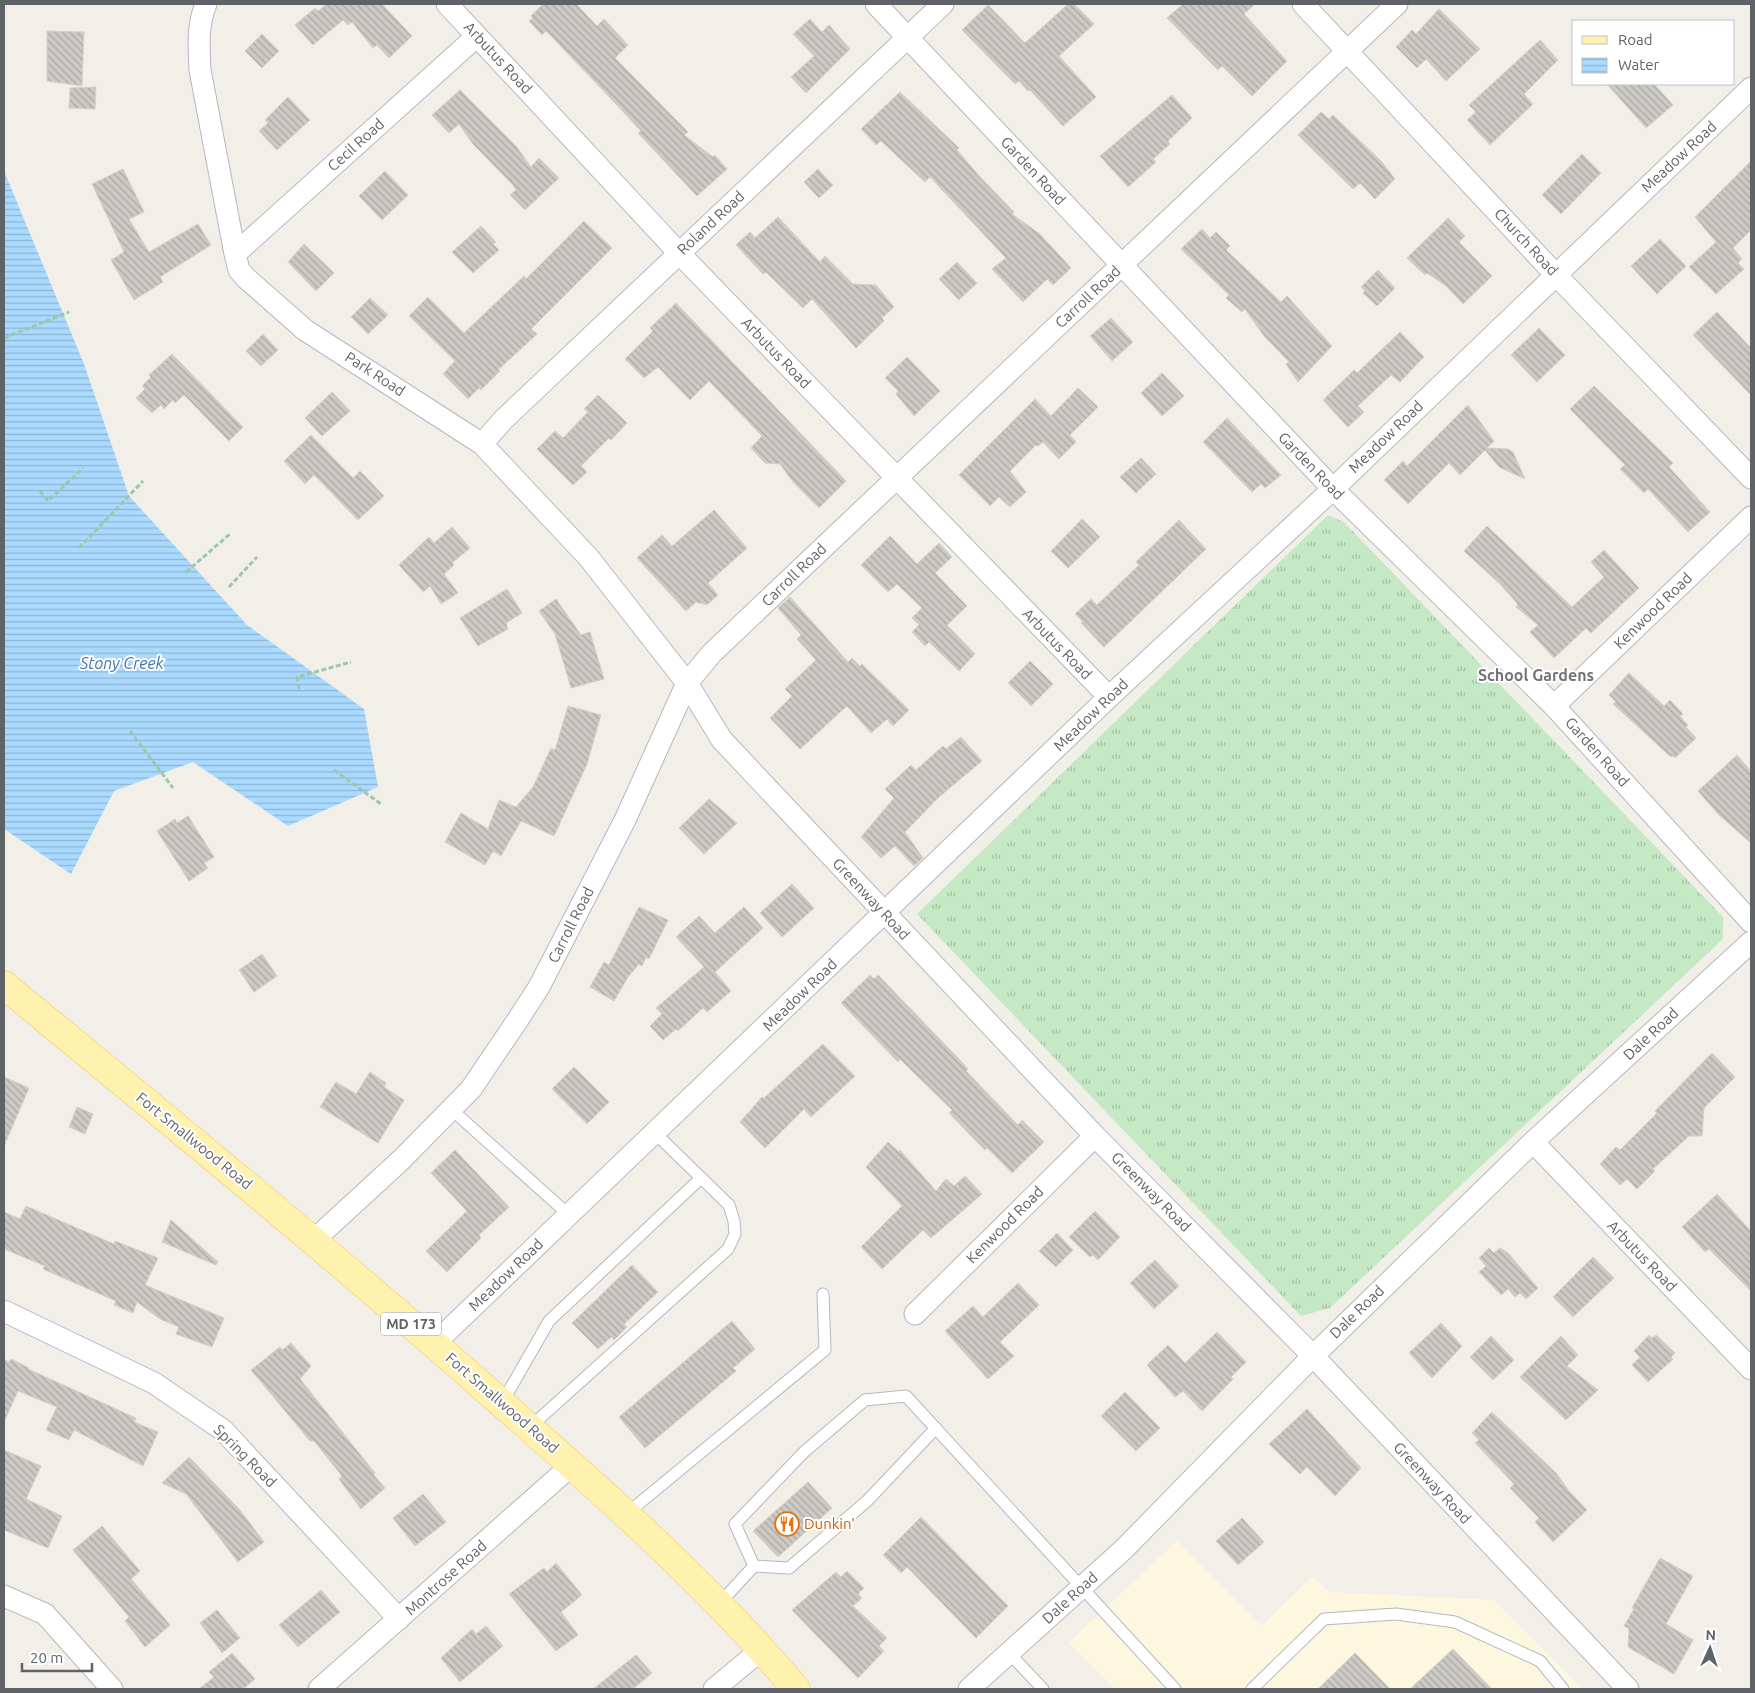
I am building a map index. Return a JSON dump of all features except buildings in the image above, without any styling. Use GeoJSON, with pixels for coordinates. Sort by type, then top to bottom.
{"type":"FeatureCollection","features":[{"type":"Feature","properties":{"kind":"main road","name":"Fort Smallwood Road"},"geometry":{"type":"LineString","coordinates":[[4,985],[314,1240],[572,1465],[719,1604],[762,1649],[796,1689]]}},
{"type":"Feature","properties":{"kind":"street","name":"Park Road"},"geometry":{"type":"LineString","coordinates":[[206,4],[200,19],[198,42],[200,70],[239,270],[305,330],[482,444],[589,558],[687,683]]}},
{"type":"Feature","properties":{"kind":"street","name":"Arbutus Road"},"geometry":{"type":"LineString","coordinates":[[447,4],[679,253],[1109,697]]}},
{"type":"Feature","properties":{"kind":"street","name":"Garden Road"},"geometry":{"type":"LineString","coordinates":[[876,4],[1333,489],[1554,706],[1751,922]]}},
{"type":"Feature","properties":{"kind":"street","name":"Roland Road"},"geometry":{"type":"LineString","coordinates":[[482,444],[504,419],[943,4]]}},
{"type":"Feature","properties":{"kind":"street","name":"Church Road"},"geometry":{"type":"LineString","coordinates":[[1303,4],[1348,50],[1555,274],[1751,478]]}},
{"type":"Feature","properties":{"kind":"street","name":"Carroll Road"},"geometry":{"type":"LineString","coordinates":[[314,1240],[401,1160],[471,1089],[540,987],[626,820],[687,683],[712,653],[1397,4]]}},
{"type":"Feature","properties":{"kind":"street","name":"Cecil Road"},"geometry":{"type":"LineString","coordinates":[[235,254],[477,36]]}},
{"type":"Feature","properties":{"kind":"street","name":"Meadow Road"},"geometry":{"type":"LineString","coordinates":[[434,1344],[885,914],[1109,697],[1333,489],[1751,88]]}},
{"type":"Feature","properties":{"kind":"street","name":"Kenwood Road"},"geometry":{"type":"LineString","coordinates":[[1554,706],[1751,517]]}},
{"type":"Feature","properties":{"kind":"street","name":"Greenway Road"},"geometry":{"type":"LineString","coordinates":[[687,683],[722,740],[1095,1136],[1312,1356],[1628,1689]]}},
{"type":"Feature","properties":{"kind":"street","name":"Dale Road"},"geometry":{"type":"LineString","coordinates":[[970,1689],[1124,1549],[1312,1356],[1533,1142],[1751,942]]}},
{"type":"Feature","properties":{"kind":"street","name":"Kenwood Road"},"geometry":{"type":"LineString","coordinates":[[915,1314],[1095,1136]]}},
{"type":"Feature","properties":{"kind":"street","name":"Arbutus Road"},"geometry":{"type":"LineString","coordinates":[[1533,1142],[1751,1370]]}},
{"type":"Feature","properties":{"kind":"street","name":"Spring Road"},"geometry":{"type":"LineString","coordinates":[[4,1311],[154,1383],[223,1430],[399,1620]]}},
{"type":"Feature","properties":{"kind":"street","name":"Montrose Road"},"geometry":{"type":"LineString","coordinates":[[319,1689],[572,1465]]}},
{"type":"Feature","properties":{"kind":"street"},"geometry":{"type":"LineString","coordinates":[[4,1596],[45,1614],[112,1689]]}},
{"type":"Feature","properties":{"kind":"street"},"geometry":{"type":"LineString","coordinates":[[714,1689],[762,1649]]}},
{"type":"Feature","properties":{"kind":"lane"},"geometry":{"type":"LineString","coordinates":[[451,1109],[570,1215]]}},
{"type":"Feature","properties":{"kind":"lane"},"geometry":{"type":"LineString","coordinates":[[529,1428],[728,1249],[735,1234],[734,1221],[729,1205],[655,1133]]}},
{"type":"Feature","properties":{"kind":"lane"},"geometry":{"type":"LineString","coordinates":[[501,1403],[549,1321],[701,1178]]}},
{"type":"Feature","properties":{"kind":"lane"},"geometry":{"type":"LineString","coordinates":[[625,1515],[825,1350],[823,1294]]}},
{"type":"Feature","properties":{"kind":"lane"},"geometry":{"type":"LineString","coordinates":[[754,1566],[735,1524],[804,1452],[865,1400],[906,1396],[1175,1689]]}},
{"type":"Feature","properties":{"kind":"lane"},"geometry":{"type":"LineString","coordinates":[[754,1566],[789,1568],[867,1501],[936,1428]]}},
{"type":"Feature","properties":{"kind":"lane"},"geometry":{"type":"LineString","coordinates":[[719,1604],[754,1566]]}},
{"type":"Feature","properties":{"kind":"lane"},"geometry":{"type":"LineString","coordinates":[[1252,1689],[1324,1619],[1396,1614],[1454,1622],[1540,1661],[1563,1689]]}},
{"type":"Feature","properties":{"kind":"lane"},"geometry":{"type":"LineString","coordinates":[[1009,1653],[1043,1689]]}},
{"type":"Feature","properties":{"kind":"path"},"geometry":{"type":"LineString","coordinates":[[4,338],[69,312]]}},
{"type":"Feature","properties":{"kind":"path"},"geometry":{"type":"LineString","coordinates":[[40,491],[48,502],[83,468]]}},
{"type":"Feature","properties":{"kind":"path"},"geometry":{"type":"LineString","coordinates":[[79,548],[143,480]]}},
{"type":"Feature","properties":{"kind":"path"},"geometry":{"type":"LineString","coordinates":[[186,572],[230,534]]}},
{"type":"Feature","properties":{"kind":"path"},"geometry":{"type":"LineString","coordinates":[[228,586],[258,558]]}},
{"type":"Feature","properties":{"kind":"path"},"geometry":{"type":"LineString","coordinates":[[299,689],[297,677],[351,662]]}},
{"type":"Feature","properties":{"kind":"path"},"geometry":{"type":"LineString","coordinates":[[130,731],[173,788]]}},
{"type":"Feature","properties":{"kind":"path"},"geometry":{"type":"LineString","coordinates":[[334,770],[381,804]]}},
{"type":"Feature","properties":{"kind":"shaded area"},"geometry":{"type":"Polygon","coordinates":[[[1177,1541],[1261,1626],[1313,1576],[1329,1592],[1494,1600],[1583,1689],[1114,1689],[1068,1643],[1177,1541]]]}},
{"type":"Feature","properties":{"kind":"green space"},"geometry":{"type":"Polygon","coordinates":[[[1328,515],[1344,522],[1723,917],[1723,939],[1330,1308],[1301,1316],[917,914],[1328,515]]]}},
{"type":"Feature","properties":{"kind":"water","name":"Stony Creek"},"geometry":{"type":"Polygon","coordinates":[[[4,171],[84,364],[129,496],[247,625],[364,709],[378,787],[288,826],[193,762],[114,791],[71,874],[4,829],[4,171]]]}},
{"type":"Feature","properties":{"kind":"place","name":"Dunkin'"},"geometry":{"type":"Point","coordinates":[787,1524]}},
{"type":"Feature","properties":{"kind":"district","name":"School Gardens"},"geometry":{"type":"Point","coordinates":[1536,675]}}]}
